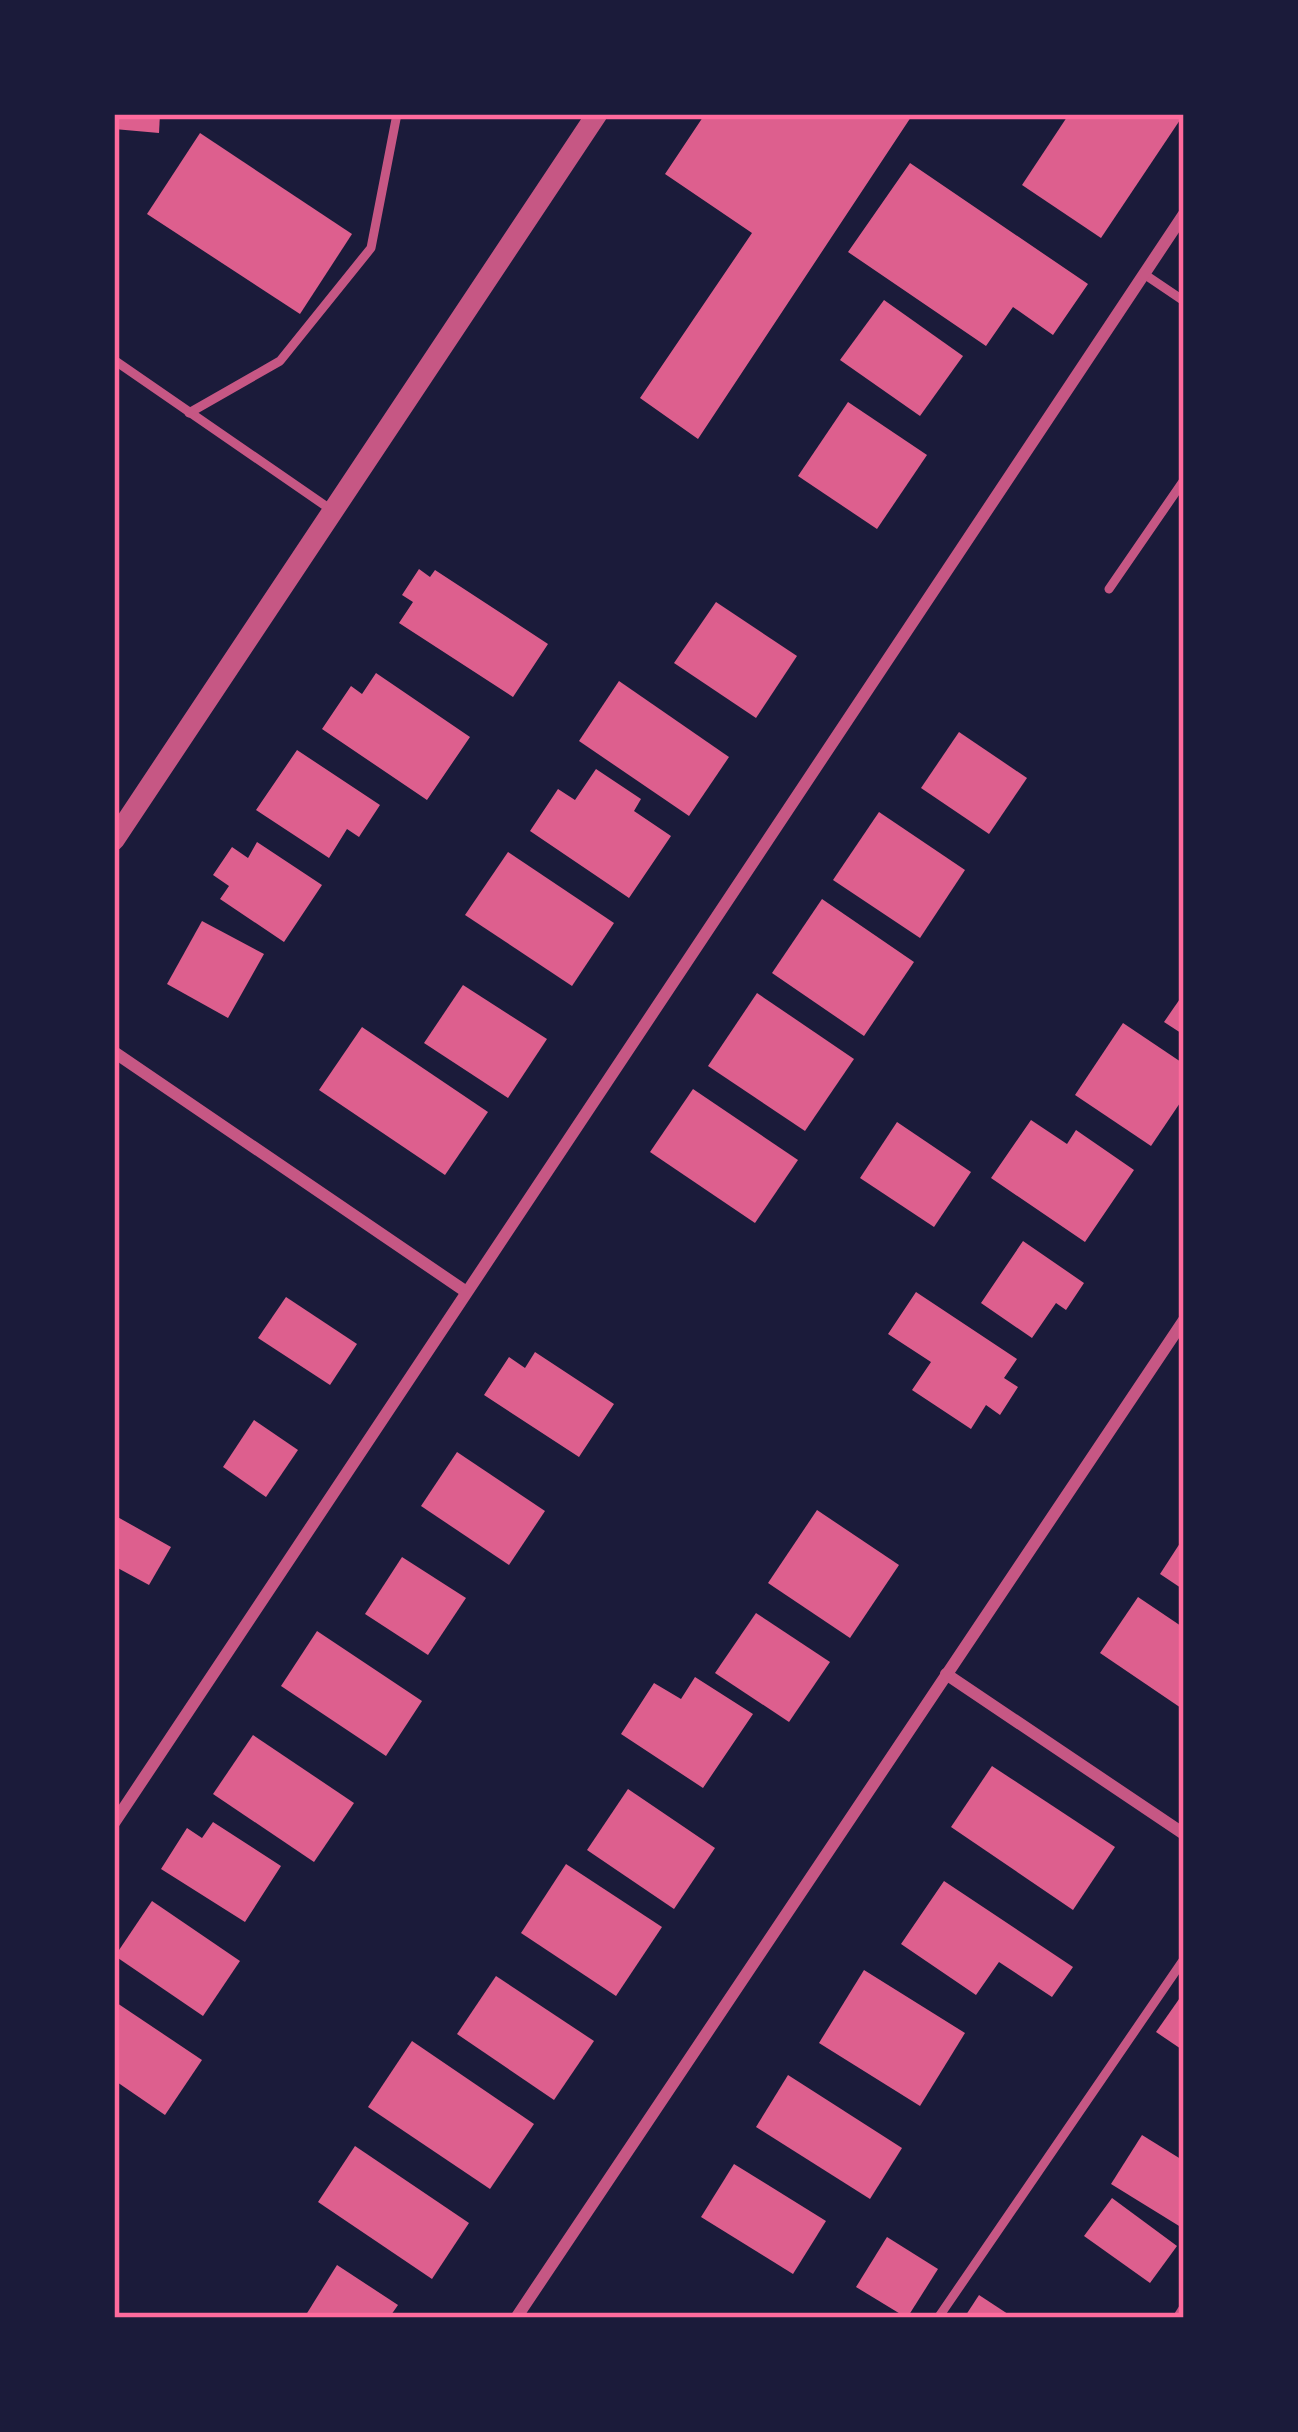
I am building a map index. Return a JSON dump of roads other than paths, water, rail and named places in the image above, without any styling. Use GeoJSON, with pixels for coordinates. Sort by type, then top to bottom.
{"type":"FeatureCollection","features":[{"type":"Feature","properties":{"kind":"street"},"geometry":{"type":"LineString","coordinates":[[114,840],[597,114]]}},
{"type":"Feature","properties":{"kind":"street"},"geometry":{"type":"LineString","coordinates":[[114,1823],[1184,214]]}},
{"type":"Feature","properties":{"kind":"street"},"geometry":{"type":"LineString","coordinates":[[114,1052],[465,1291]]}},
{"type":"Feature","properties":{"kind":"street"},"geometry":{"type":"LineString","coordinates":[[516,2318],[1184,1320]]}},
{"type":"Feature","properties":{"kind":"street"},"geometry":{"type":"LineString","coordinates":[[946,1674],[1184,1834]]}},
{"type":"Feature","properties":{"kind":"lane"},"geometry":{"type":"LineString","coordinates":[[189,413],[280,361],[371,248],[397,114]]}},
{"type":"Feature","properties":{"kind":"lane"},"geometry":{"type":"LineString","coordinates":[[1144,274],[1184,301]]}},
{"type":"Feature","properties":{"kind":"lane"},"geometry":{"type":"LineString","coordinates":[[114,360],[330,509]]}},
{"type":"Feature","properties":{"kind":"lane"},"geometry":{"type":"LineString","coordinates":[[1109,589],[1184,480]]}},
{"type":"Feature","properties":{"kind":"lane"},"geometry":{"type":"LineString","coordinates":[[938,2318],[1184,1959]]}},
{"type":"Feature","properties":{"kind":"lane"},"geometry":{"type":"LineString","coordinates":[[1177,2318],[1184,2308]]}}]}
